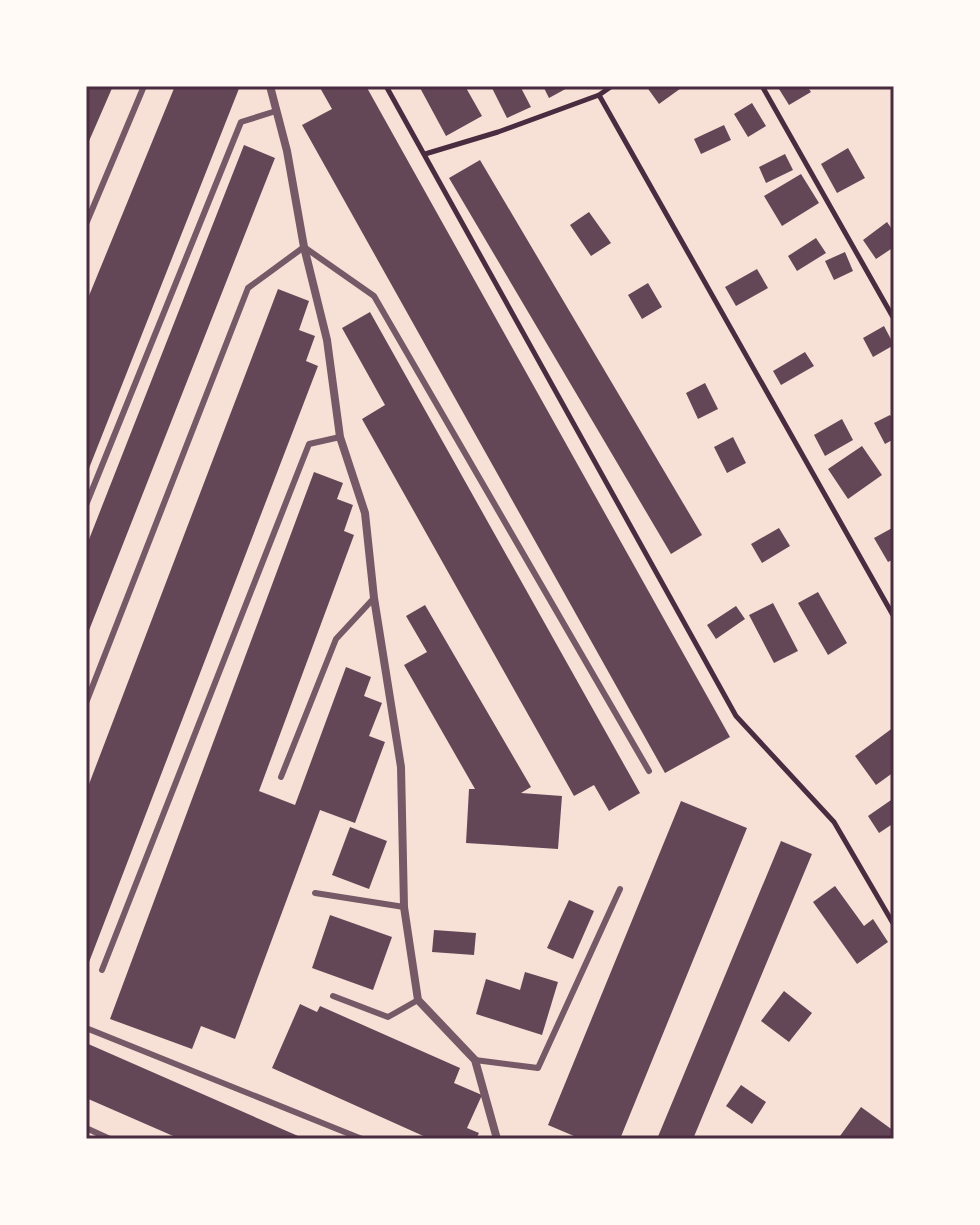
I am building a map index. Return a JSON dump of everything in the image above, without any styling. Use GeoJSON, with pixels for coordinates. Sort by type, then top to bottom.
{"type":"FeatureCollection","features":[{"type":"Feature","properties":{"kind":"street"},"geometry":{"type":"LineString","coordinates":[[270,86],[327,340],[340,437],[365,513],[374,598],[401,767],[404,907],[418,1000],[475,1060],[497,1139]]}},
{"type":"Feature","properties":{"kind":"lane"},"geometry":{"type":"LineString","coordinates":[[86,224],[144,86]]}},
{"type":"Feature","properties":{"kind":"lane"},"geometry":{"type":"LineString","coordinates":[[86,505],[241,122],[276,111]]}},
{"type":"Feature","properties":{"kind":"lane"},"geometry":{"type":"LineString","coordinates":[[86,703],[248,288],[304,247],[374,296],[649,771]]}},
{"type":"Feature","properties":{"kind":"lane"},"geometry":{"type":"LineString","coordinates":[[102,970],[309,444],[340,437]]}},
{"type":"Feature","properties":{"kind":"lane"},"geometry":{"type":"LineString","coordinates":[[281,777],[336,639],[374,598]]}},
{"type":"Feature","properties":{"kind":"lane"},"geometry":{"type":"LineString","coordinates":[[475,1060],[538,1068],[620,889]]}},
{"type":"Feature","properties":{"kind":"lane"},"geometry":{"type":"LineString","coordinates":[[315,893],[404,907]]}},
{"type":"Feature","properties":{"kind":"lane"},"geometry":{"type":"LineString","coordinates":[[333,996],[388,1017],[418,1000]]}},
{"type":"Feature","properties":{"kind":"lane"},"geometry":{"type":"LineString","coordinates":[[86,1028],[362,1139]]}},
{"type":"Feature","properties":{"kind":"lane"},"geometry":{"type":"LineString","coordinates":[[86,1128],[110,1139]]}},
{"type":"Feature","properties":{"kind":"path"},"geometry":{"type":"LineString","coordinates":[[386,86],[736,716],[834,822],[894,925]]}},
{"type":"Feature","properties":{"kind":"path"},"geometry":{"type":"LineString","coordinates":[[425,154],[498,132],[599,95],[612,86]]}},
{"type":"Feature","properties":{"kind":"path"},"geometry":{"type":"LineString","coordinates":[[762,86],[894,319]]}},
{"type":"Feature","properties":{"kind":"path"},"geometry":{"type":"LineString","coordinates":[[599,95],[894,617]]}},
{"type":"Feature","properties":{"kind":"building"},"geometry":{"type":"Polygon","coordinates":[[[86,86],[113,86],[86,148],[86,86]]]}},
{"type":"Feature","properties":{"kind":"building"},"geometry":{"type":"Polygon","coordinates":[[[175,86],[240,86],[86,476],[86,303],[175,86]]]}},
{"type":"Feature","properties":{"kind":"building"},"geometry":{"type":"Polygon","coordinates":[[[319,86],[366,86],[730,737],[665,773],[302,125],[332,109],[319,86]]]}},
{"type":"Feature","properties":{"kind":"building"},"geometry":{"type":"Polygon","coordinates":[[[419,86],[465,86],[482,116],[446,136],[419,86]]]}},
{"type":"Feature","properties":{"kind":"building"},"geometry":{"type":"Polygon","coordinates":[[[520,86],[531,107],[507,118],[492,88],[520,86]]]}},
{"type":"Feature","properties":{"kind":"building"},"geometry":{"type":"Polygon","coordinates":[[[543,86],[571,86],[549,98],[543,86]]]}},
{"type":"Feature","properties":{"kind":"building"},"geometry":{"type":"Polygon","coordinates":[[[646,86],[684,86],[659,104],[646,86]]]}},
{"type":"Feature","properties":{"kind":"building"},"geometry":{"type":"Polygon","coordinates":[[[807,86],[811,92],[789,105],[779,89],[807,86]]]}},
{"type":"Feature","properties":{"kind":"building"},"geometry":{"type":"Polygon","coordinates":[[[752,103],[766,126],[748,137],[734,114],[752,103]]]}},
{"type":"Feature","properties":{"kind":"building"},"geometry":{"type":"Polygon","coordinates":[[[724,125],[731,140],[701,154],[694,139],[724,125]]]}},
{"type":"Feature","properties":{"kind":"building"},"geometry":{"type":"Polygon","coordinates":[[[244,145],[275,158],[86,638],[86,547],[244,145]]]}},
{"type":"Feature","properties":{"kind":"building"},"geometry":{"type":"Polygon","coordinates":[[[848,148],[865,178],[837,193],[821,164],[848,148]]]}},
{"type":"Feature","properties":{"kind":"building"},"geometry":{"type":"Polygon","coordinates":[[[785,154],[793,170],[766,183],[759,167],[785,154]]]}},
{"type":"Feature","properties":{"kind":"building"},"geometry":{"type":"Polygon","coordinates":[[[480,160],[702,535],[671,554],[449,178],[480,160]]]}},
{"type":"Feature","properties":{"kind":"building"},"geometry":{"type":"Polygon","coordinates":[[[801,174],[819,203],[782,226],[764,196],[801,174]]]}},
{"type":"Feature","properties":{"kind":"building"},"geometry":{"type":"Polygon","coordinates":[[[589,212],[611,243],[591,256],[570,225],[589,212]]]}},
{"type":"Feature","properties":{"kind":"building"},"geometry":{"type":"Polygon","coordinates":[[[887,222],[894,232],[894,247],[876,259],[863,240],[887,222]]]}},
{"type":"Feature","properties":{"kind":"building"},"geometry":{"type":"Polygon","coordinates":[[[816,238],[826,253],[797,271],[788,256],[816,238]]]}},
{"type":"Feature","properties":{"kind":"building"},"geometry":{"type":"Polygon","coordinates":[[[845,252],[853,271],[834,280],[825,261],[845,252]]]}},
{"type":"Feature","properties":{"kind":"building"},"geometry":{"type":"Polygon","coordinates":[[[757,269],[768,288],[736,306],[725,287],[757,269]]]}},
{"type":"Feature","properties":{"kind":"building"},"geometry":{"type":"Polygon","coordinates":[[[648,283],[662,307],[642,319],[628,295],[648,283]]]}},
{"type":"Feature","properties":{"kind":"building"},"geometry":{"type":"Polygon","coordinates":[[[278,289],[309,301],[299,330],[315,336],[306,361],[318,366],[86,970],[86,792],[278,289]]]}},
{"type":"Feature","properties":{"kind":"building"},"geometry":{"type":"Polygon","coordinates":[[[370,312],[640,793],[609,811],[594,785],[574,796],[362,419],[385,405],[342,328],[370,312]]]}},
{"type":"Feature","properties":{"kind":"building"},"geometry":{"type":"Polygon","coordinates":[[[884,326],[894,345],[873,357],[863,338],[884,326]]]}},
{"type":"Feature","properties":{"kind":"building"},"geometry":{"type":"Polygon","coordinates":[[[805,352],[814,366],[781,385],[773,371],[805,352]]]}},
{"type":"Feature","properties":{"kind":"building"},"geometry":{"type":"Polygon","coordinates":[[[705,383],[718,409],[698,419],[686,393],[705,383]]]}},
{"type":"Feature","properties":{"kind":"building"},"geometry":{"type":"Polygon","coordinates":[[[890,415],[894,422],[894,439],[885,444],[874,423],[890,415]]]}},
{"type":"Feature","properties":{"kind":"building"},"geometry":{"type":"Polygon","coordinates":[[[842,419],[853,440],[825,456],[814,435],[842,419]]]}},
{"type":"Feature","properties":{"kind":"building"},"geometry":{"type":"Polygon","coordinates":[[[733,437],[746,463],[727,473],[714,447],[733,437]]]}},
{"type":"Feature","properties":{"kind":"building"},"geometry":{"type":"Polygon","coordinates":[[[862,446],[882,475],[848,499],[828,469],[862,446]]]}},
{"type":"Feature","properties":{"kind":"building"},"geometry":{"type":"Polygon","coordinates":[[[314,472],[343,483],[337,499],[353,505],[344,531],[354,535],[259,791],[295,805],[346,667],[371,677],[364,696],[382,703],[369,736],[385,742],[355,823],[320,810],[235,1039],[201,1026],[192,1049],[110,1019],[314,472]]]}},
{"type":"Feature","properties":{"kind":"building"},"geometry":{"type":"Polygon","coordinates":[[[894,527],[894,559],[888,562],[874,538],[894,527]]]}},
{"type":"Feature","properties":{"kind":"building"},"geometry":{"type":"Polygon","coordinates":[[[779,528],[790,546],[762,563],[751,544],[779,528]]]}},
{"type":"Feature","properties":{"kind":"building"},"geometry":{"type":"Polygon","coordinates":[[[818,592],[847,643],[828,655],[798,603],[818,592]]]}},
{"type":"Feature","properties":{"kind":"building"},"geometry":{"type":"Polygon","coordinates":[[[773,603],[798,651],[774,663],[749,615],[773,603]]]}},
{"type":"Feature","properties":{"kind":"building"},"geometry":{"type":"Polygon","coordinates":[[[425,605],[531,787],[521,793],[562,796],[558,849],[466,843],[469,789],[475,789],[404,665],[427,652],[406,616],[425,605]]]}},
{"type":"Feature","properties":{"kind":"building"},"geometry":{"type":"Polygon","coordinates":[[[736,606],[745,619],[716,639],[707,625],[736,606]]]}},
{"type":"Feature","properties":{"kind":"building"},"geometry":{"type":"Polygon","coordinates":[[[894,727],[894,772],[876,785],[855,756],[894,727]]]}},
{"type":"Feature","properties":{"kind":"building"},"geometry":{"type":"Polygon","coordinates":[[[894,798],[894,823],[879,833],[868,816],[894,798]]]}},
{"type":"Feature","properties":{"kind":"building"},"geometry":{"type":"Polygon","coordinates":[[[681,801],[747,828],[620,1139],[581,1139],[548,1125],[681,801]]]}},
{"type":"Feature","properties":{"kind":"building"},"geometry":{"type":"Polygon","coordinates":[[[350,827],[387,841],[369,889],[332,875],[350,827]]]}},
{"type":"Feature","properties":{"kind":"building"},"geometry":{"type":"Polygon","coordinates":[[[781,841],[812,854],[693,1139],[657,1139],[781,841]]]}},
{"type":"Feature","properties":{"kind":"building"},"geometry":{"type":"Polygon","coordinates":[[[835,886],[864,926],[873,919],[888,942],[857,964],[813,902],[835,886]]]}},
{"type":"Feature","properties":{"kind":"building"},"geometry":{"type":"Polygon","coordinates":[[[569,900],[594,911],[573,959],[547,948],[569,900]]]}},
{"type":"Feature","properties":{"kind":"building"},"geometry":{"type":"Polygon","coordinates":[[[330,915],[392,937],[373,990],[312,968],[330,915]]]}},
{"type":"Feature","properties":{"kind":"building"},"geometry":{"type":"Polygon","coordinates":[[[434,930],[476,933],[474,955],[432,952],[434,930]]]}},
{"type":"Feature","properties":{"kind":"building"},"geometry":{"type":"Polygon","coordinates":[[[525,972],[558,982],[542,1035],[476,1014],[486,979],[520,990],[525,972]]]}},
{"type":"Feature","properties":{"kind":"building"},"geometry":{"type":"Polygon","coordinates":[[[784,991],[812,1013],[789,1042],[761,1021],[784,991]]]}},
{"type":"Feature","properties":{"kind":"building"},"geometry":{"type":"Polygon","coordinates":[[[300,1004],[317,1012],[320,1006],[460,1068],[454,1083],[482,1095],[467,1128],[479,1133],[476,1139],[430,1139],[272,1068],[300,1004]]]}},
{"type":"Feature","properties":{"kind":"building"},"geometry":{"type":"Polygon","coordinates":[[[86,1043],[305,1139],[180,1139],[86,1098],[86,1043]]]}},
{"type":"Feature","properties":{"kind":"building"},"geometry":{"type":"Polygon","coordinates":[[[741,1085],[766,1102],[752,1124],[726,1106],[741,1085]]]}},
{"type":"Feature","properties":{"kind":"building"},"geometry":{"type":"Polygon","coordinates":[[[861,1107],[894,1131],[894,1139],[844,1139],[840,1136],[861,1107]]]}}]}
